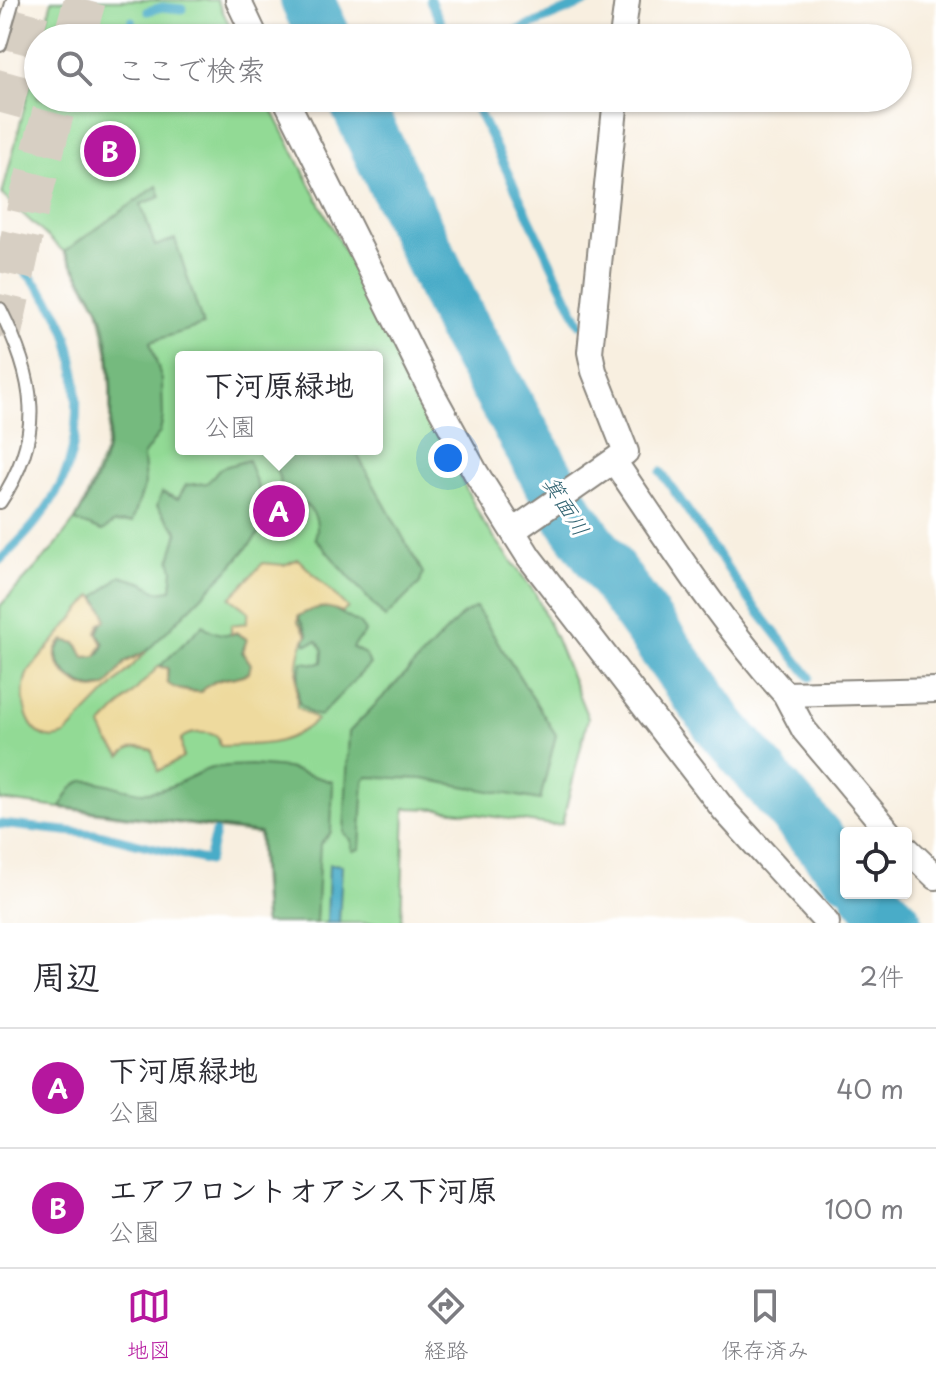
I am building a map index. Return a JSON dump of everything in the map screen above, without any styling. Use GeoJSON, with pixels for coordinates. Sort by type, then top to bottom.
{"type":"FeatureCollection","features":[{"type":"Feature","properties":{"kind":"street"},"geometry":{"type":"LineString","coordinates":[[238,0],[249,24]]}},
{"type":"Feature","properties":{"kind":"street"},"geometry":{"type":"LineString","coordinates":[[624,24],[627,0]]}},
{"type":"Feature","properties":{"kind":"street"},"geometry":{"type":"LineString","coordinates":[[292,112],[432,393],[476,473],[520,527],[559,600],[724,810],[827,923]]}},
{"type":"Feature","properties":{"kind":"street"},"geometry":{"type":"LineString","coordinates":[[520,527],[626,452],[591,364],[590,345],[615,112]]}},
{"type":"Feature","properties":{"kind":"street"},"geometry":{"type":"LineString","coordinates":[[610,463],[754,659],[785,694],[804,730],[885,827]]}},
{"type":"Feature","properties":{"kind":"street"},"geometry":{"type":"LineString","coordinates":[[785,694],[936,690]]}},
{"type":"Feature","properties":{"kind":"street"},"geometry":{"type":"LineString","coordinates":[[912,854],[936,877]]}},
{"type":"Feature","properties":{"kind":"lane"},"geometry":{"type":"LineString","coordinates":[[0,45],[13,0]]}},
{"type":"Feature","properties":{"kind":"lane"},"geometry":{"type":"LineString","coordinates":[[0,309],[25,365],[30,409],[22,465],[0,502]]}},
{"type":"Feature","properties":{"kind":"green space"},"geometry":{"type":"Polygon","coordinates":[[[52,0],[217,0],[229,24],[46,24],[52,0]]]}},
{"type":"Feature","properties":{"kind":"green space"},"geometry":{"type":"Polygon","coordinates":[[[24,109],[24,112],[273,112],[483,522],[535,593],[556,639],[588,718],[562,824],[440,809],[405,808],[401,923],[264,923],[259,834],[0,800],[0,606],[75,520],[105,452],[110,422],[108,355],[98,308],[64,252],[2,195],[24,109]]]}},
{"type":"Feature","properties":{"kind":"green space"},"geometry":{"type":"Polygon","coordinates":[[[157,186],[161,197],[141,204],[155,246],[175,239],[203,325],[150,342],[162,380],[163,417],[160,432],[143,456],[145,484],[132,522],[113,523],[103,531],[75,521],[97,479],[106,453],[111,420],[109,357],[97,305],[65,251],[157,186]]]}},
{"type":"Feature","properties":{"kind":"green space"},"geometry":{"type":"Polygon","coordinates":[[[271,455],[357,455],[423,573],[420,583],[385,618],[315,538],[317,523],[312,511],[302,503],[287,501],[271,455]]]}},
{"type":"Feature","properties":{"kind":"green space"},"geometry":{"type":"Polygon","coordinates":[[[248,460],[266,509],[262,530],[229,569],[147,651],[126,661],[107,686],[93,688],[77,682],[63,669],[57,655],[65,641],[76,643],[84,657],[100,653],[104,644],[98,633],[105,615],[96,597],[120,576],[144,583],[158,592],[171,590],[173,569],[170,560],[178,532],[157,506],[162,492],[178,499],[186,485],[207,483],[221,468],[248,460]]]}},
{"type":"Feature","properties":{"kind":"green space"},"geometry":{"type":"Polygon","coordinates":[[[330,607],[360,624],[365,631],[353,648],[365,654],[370,664],[320,716],[312,714],[299,703],[297,682],[302,662],[322,662],[323,650],[317,641],[307,644],[304,641],[308,635],[298,616],[313,609],[330,607]]]}},
{"type":"Feature","properties":{"kind":"green space"},"geometry":{"type":"Polygon","coordinates":[[[476,607],[556,735],[540,800],[423,779],[368,777],[364,780],[360,849],[352,851],[351,840],[344,833],[349,732],[462,615],[476,607]]]}},
{"type":"Feature","properties":{"kind":"green space"},"geometry":{"type":"Polygon","coordinates":[[[203,625],[218,633],[236,633],[247,639],[242,652],[251,664],[249,673],[219,680],[201,692],[174,689],[167,683],[168,668],[159,667],[203,625]]]}},
{"type":"Feature","properties":{"kind":"green space"},"geometry":{"type":"Polygon","coordinates":[[[251,765],[287,768],[333,782],[331,832],[320,844],[316,923],[265,923],[260,833],[61,807],[71,789],[80,782],[95,781],[148,792],[169,787],[212,768],[251,765]]]}},
{"type":"Feature","properties":{"kind":"sand"},"geometry":{"type":"Polygon","coordinates":[[[298,559],[348,608],[342,612],[320,608],[298,616],[298,622],[307,635],[299,660],[297,707],[317,720],[293,736],[261,745],[220,746],[218,737],[214,735],[189,734],[181,739],[183,758],[158,771],[152,750],[135,747],[121,756],[108,741],[101,726],[158,667],[167,668],[167,683],[192,692],[201,692],[219,680],[249,673],[251,664],[243,652],[247,639],[236,632],[231,634],[231,625],[246,623],[249,612],[230,598],[263,563],[284,565],[298,559]]]}},
{"type":"Feature","properties":{"kind":"sand"},"geometry":{"type":"Polygon","coordinates":[[[93,595],[105,613],[106,620],[100,624],[97,633],[103,644],[96,656],[84,657],[77,643],[64,640],[56,655],[62,670],[85,687],[106,687],[126,662],[146,652],[65,735],[52,738],[42,735],[34,728],[25,707],[28,672],[93,595]]]}},
{"type":"Feature","properties":{"kind":"water"},"geometry":{"type":"Polygon","coordinates":[[[329,864],[342,865],[339,923],[327,923],[329,864]]]}},
{"type":"Feature","properties":{"kind":"waterway","name":"箕面川"},"geometry":{"type":"LineString","coordinates":[[307,0],[318,24]]}},
{"type":"Feature","properties":{"kind":"waterway"},"geometry":{"type":"LineString","coordinates":[[430,0],[441,24]]}},
{"type":"Feature","properties":{"kind":"waterway"},"geometry":{"type":"LineString","coordinates":[[534,24],[591,0]]}},
{"type":"Feature","properties":{"kind":"waterway"},"geometry":{"type":"LineString","coordinates":[[148,11],[162,7],[182,9]]}},
{"type":"Feature","properties":{"kind":"waterway","name":"箕面川"},"geometry":{"type":"LineString","coordinates":[[361,112],[462,325],[568,513],[722,728],[840,865]]}},
{"type":"Feature","properties":{"kind":"waterway"},"geometry":{"type":"LineString","coordinates":[[479,112],[580,324]]}},
{"type":"Feature","properties":{"kind":"waterway"},"geometry":{"type":"LineString","coordinates":[[0,246],[37,285],[56,311],[71,350],[76,397],[73,443],[61,484],[34,525],[0,560]]}},
{"type":"Feature","properties":{"kind":"waterway"},"geometry":{"type":"LineString","coordinates":[[608,378],[625,410]]}},
{"type":"Feature","properties":{"kind":"waterway"},"geometry":{"type":"LineString","coordinates":[[661,472],[750,601],[810,677]]}},
{"type":"Feature","properties":{"kind":"waterway"},"geometry":{"type":"LineString","coordinates":[[0,824],[103,835],[208,861],[215,833]]}},
{"type":"Feature","properties":{"kind":"waterway","name":"箕面川"},"geometry":{"type":"LineString","coordinates":[[873,899],[896,923]]}},
{"type":"Feature","properties":{"kind":"tunnel"},"geometry":{"type":"LineString","coordinates":[[24,24],[31,0]]}},
{"type":"Feature","properties":{"kind":"tunnel"},"geometry":{"type":"LineString","coordinates":[[78,24],[85,0]]}},
{"type":"Feature","properties":{"kind":"tunnel"},"geometry":{"type":"LineString","coordinates":[[0,113],[24,26]]}},
{"type":"Feature","properties":{"kind":"tunnel"},"geometry":{"type":"LineString","coordinates":[[0,337],[28,208],[53,112]]}},
{"type":"Feature","properties":{"kind":"place","name":"エアフロントオアシス下河原"},"geometry":{"type":"Point","coordinates":[110,151]}},
{"type":"Feature","properties":{"kind":"place","name":"下河原緑地"},"geometry":{"type":"Point","coordinates":[279,511]}}]}
